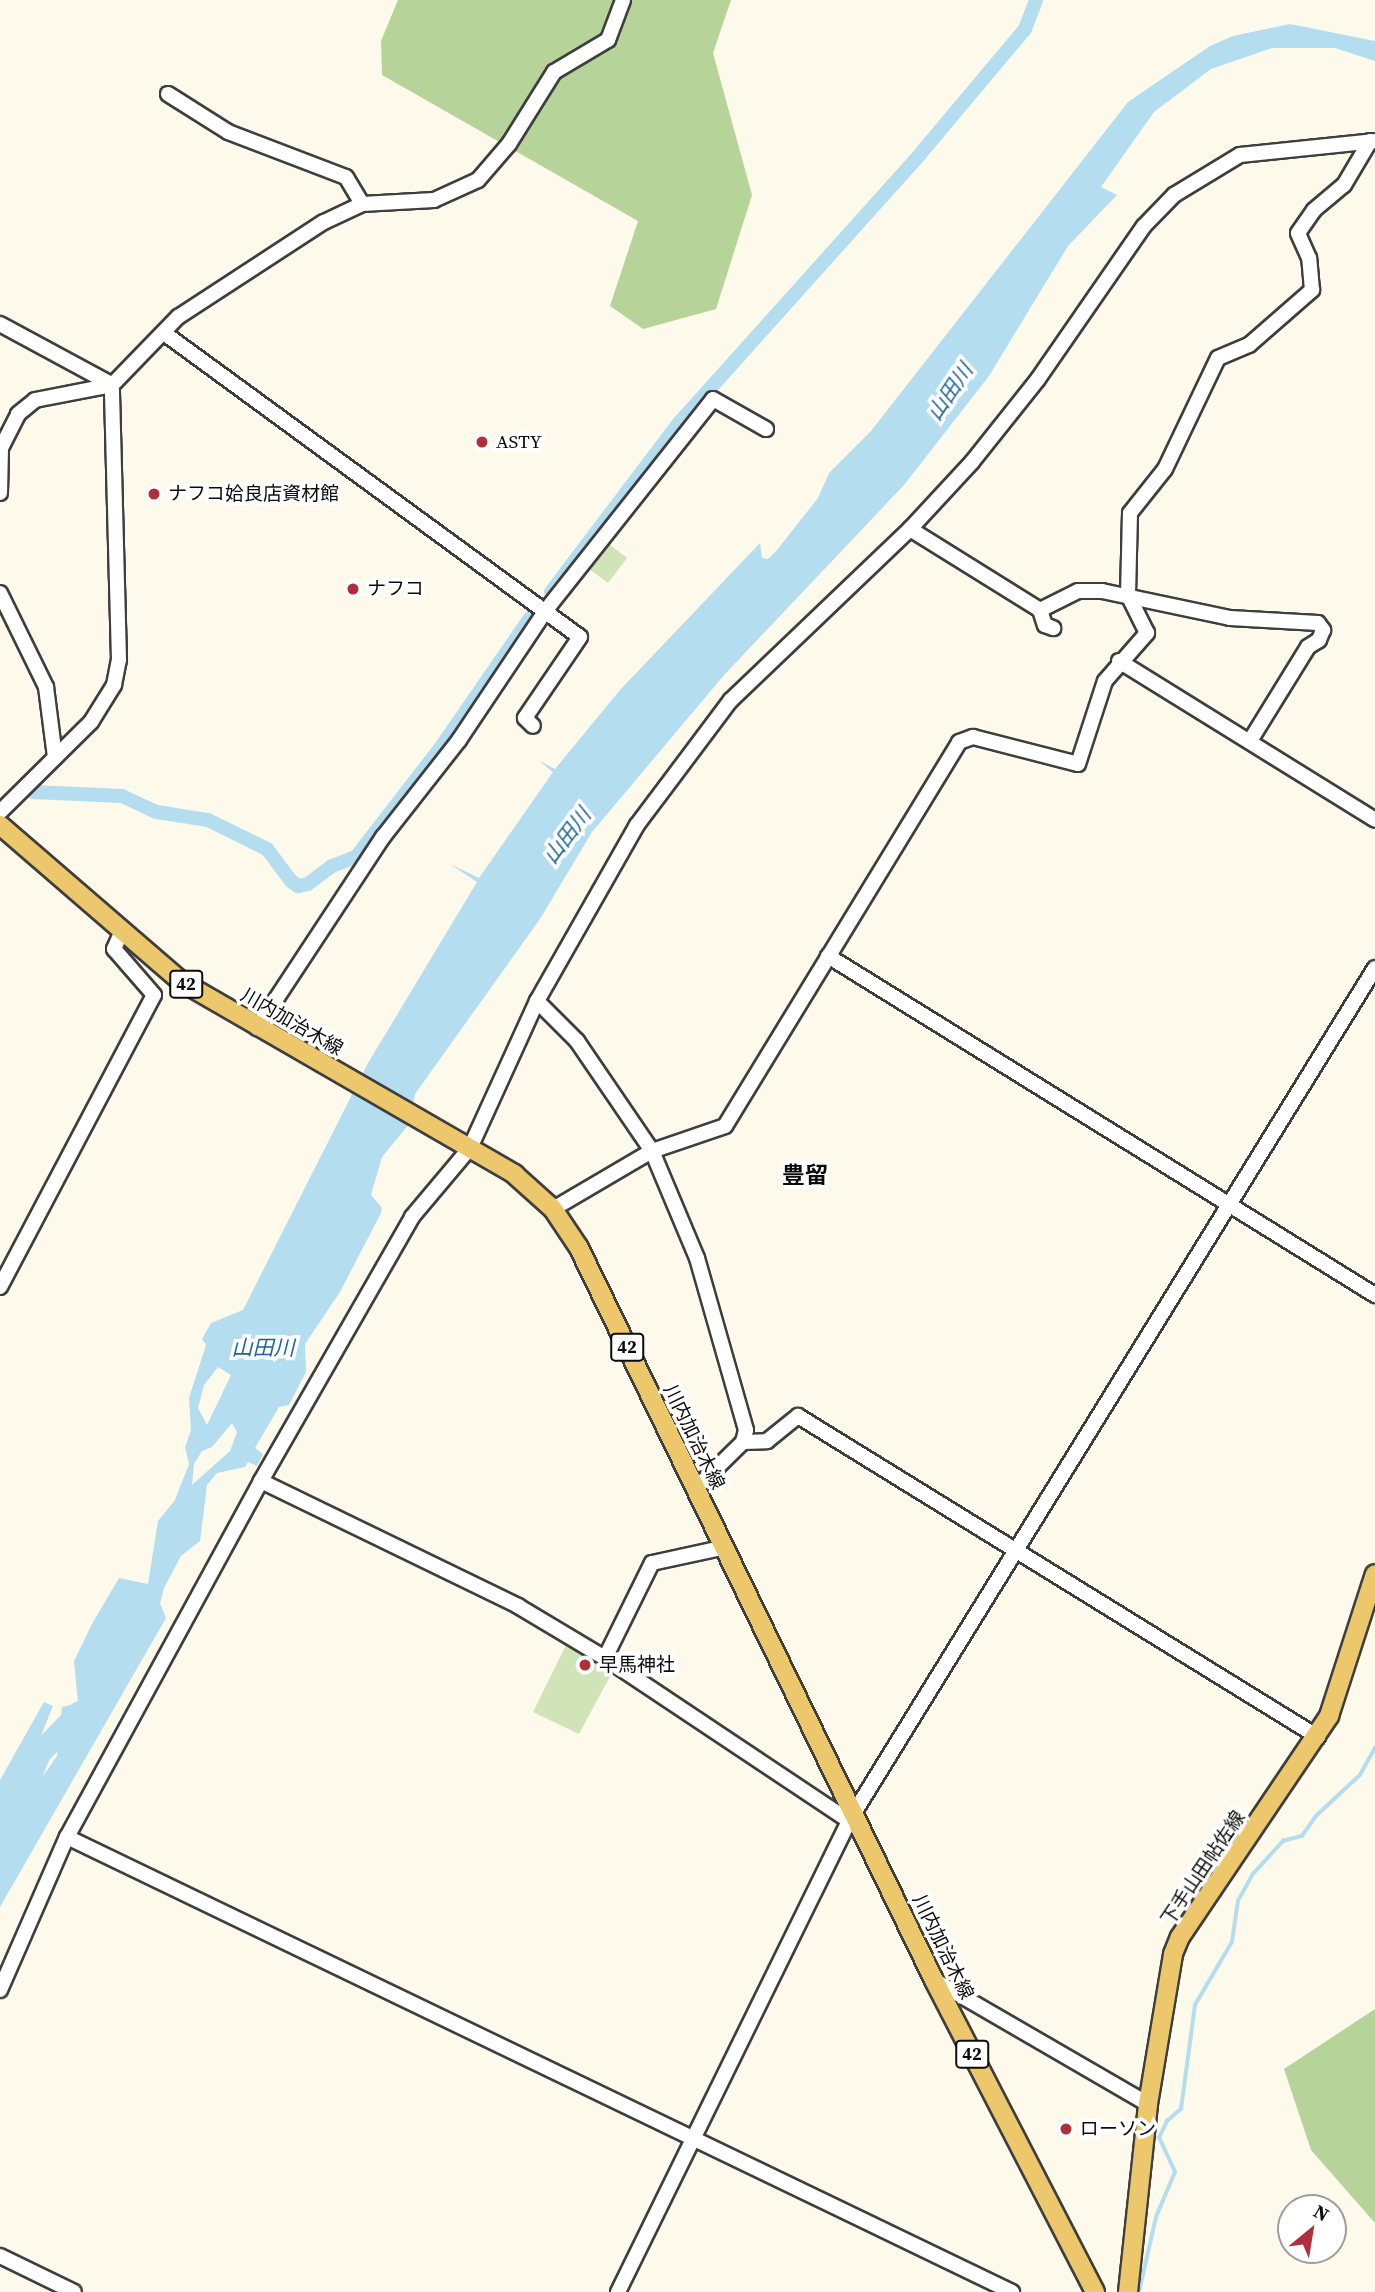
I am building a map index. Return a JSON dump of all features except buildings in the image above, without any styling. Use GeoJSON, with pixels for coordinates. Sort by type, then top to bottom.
{"type":"FeatureCollection","features":[{"type":"Feature","properties":{"kind":"main road","name":"川内加治木線"},"geometry":{"type":"LineString","coordinates":[[0,825],[121,933],[182,982],[257,1028],[514,1174],[553,1209],[579,1248],[695,1489],[726,1547],[852,1817],[1095,2292]]}},
{"type":"Feature","properties":{"kind":"main road","name":"下手山田帖佐線"},"geometry":{"type":"LineString","coordinates":[[1128,2292],[1148,2104],[1166,1975],[1180,1937],[1318,1737],[1342,1684],[1375,1574]]}},
{"type":"Feature","properties":{"kind":"street"},"geometry":{"type":"LineString","coordinates":[[0,493],[1,448],[18,414],[35,400],[112,384],[178,317],[296,237],[362,204],[434,200],[478,180],[509,144],[554,72],[608,40],[623,0]]}},
{"type":"Feature","properties":{"kind":"street"},"geometry":{"type":"LineString","coordinates":[[168,94],[228,132],[346,177],[362,204]]}},
{"type":"Feature","properties":{"kind":"street"},"geometry":{"type":"LineString","coordinates":[[0,1990],[68,1838],[261,1481],[412,1217],[467,1146],[537,1001],[637,825],[731,700],[910,529],[1038,379],[1144,226],[1174,195],[1240,155],[1372,141]]}},
{"type":"Feature","properties":{"kind":"street"},"geometry":{"type":"LineString","coordinates":[[553,1209],[652,1151],[725,1126],[959,742],[973,737],[1078,764],[1105,681],[1119,661],[1147,633],[1128,594],[1130,513],[1165,469],[1218,358],[1248,345],[1312,290],[1309,258],[1298,233],[1314,210],[1344,185],[1372,141]]}},
{"type":"Feature","properties":{"kind":"street"},"geometry":{"type":"LineString","coordinates":[[0,324],[112,384]]}},
{"type":"Feature","properties":{"kind":"street"},"geometry":{"type":"LineString","coordinates":[[164,333],[580,637],[526,718],[533,726]]}},
{"type":"Feature","properties":{"kind":"street"},"geometry":{"type":"LineString","coordinates":[[0,812],[107,702],[119,660],[112,384]]}},
{"type":"Feature","properties":{"kind":"street"},"geometry":{"type":"LineString","coordinates":[[257,1028],[383,837],[459,740],[546,610],[713,399],[766,429]]}},
{"type":"Feature","properties":{"kind":"street"},"geometry":{"type":"LineString","coordinates":[[910,529],[1040,610],[1045,625],[1053,628]]}},
{"type":"Feature","properties":{"kind":"street"},"geometry":{"type":"LineString","coordinates":[[1040,610],[1078,591],[1128,594],[1230,618],[1318,622],[1323,630],[1319,640],[1308,647],[1250,741]]}},
{"type":"Feature","properties":{"kind":"street"},"geometry":{"type":"LineString","coordinates":[[0,593],[46,687],[55,757]]}},
{"type":"Feature","properties":{"kind":"street"},"geometry":{"type":"LineString","coordinates":[[1119,661],[1375,820]]}},
{"type":"Feature","properties":{"kind":"street"},"geometry":{"type":"LineString","coordinates":[[0,1287],[154,995],[114,949],[121,933]]}},
{"type":"Feature","properties":{"kind":"street"},"geometry":{"type":"LineString","coordinates":[[828,956],[1375,1295]]}},
{"type":"Feature","properties":{"kind":"street"},"geometry":{"type":"LineString","coordinates":[[618,2292],[852,1817],[1375,968]]}},
{"type":"Feature","properties":{"kind":"street"},"geometry":{"type":"LineString","coordinates":[[537,1001],[577,1041],[652,1151],[697,1258],[744,1417],[743,1443]]}},
{"type":"Feature","properties":{"kind":"street"},"geometry":{"type":"LineString","coordinates":[[695,1489],[743,1443],[767,1441],[798,1416],[1318,1737]]}},
{"type":"Feature","properties":{"kind":"street"},"geometry":{"type":"LineString","coordinates":[[261,1481],[517,1606],[605,1658],[852,1817]]}},
{"type":"Feature","properties":{"kind":"street"},"geometry":{"type":"LineString","coordinates":[[605,1658],[652,1563],[726,1547]]}},
{"type":"Feature","properties":{"kind":"street"},"geometry":{"type":"LineString","coordinates":[[68,1838],[1012,2292]]}},
{"type":"Feature","properties":{"kind":"street"},"geometry":{"type":"LineString","coordinates":[[934,1980],[1148,2104]]}},
{"type":"Feature","properties":{"kind":"street"},"geometry":{"type":"LineString","coordinates":[[0,2256],[74,2292]]}},
{"type":"Feature","properties":{"kind":"green space"},"geometry":{"type":"Polygon","coordinates":[[[398,0],[731,0],[713,53],[752,195],[716,309],[643,329],[610,306],[638,221],[382,75],[381,41],[398,0]]]}},
{"type":"Feature","properties":{"kind":"green space"},"geometry":{"type":"Polygon","coordinates":[[[609,544],[627,558],[608,583],[589,569],[609,544]]]}},
{"type":"Feature","properties":{"kind":"green space"},"geometry":{"type":"Polygon","coordinates":[[[568,1641],[614,1669],[579,1734],[533,1712],[568,1641]]]}},
{"type":"Feature","properties":{"kind":"green space"},"geometry":{"type":"Polygon","coordinates":[[[1375,2009],[1375,2223],[1311,2150],[1284,2069],[1375,2009]]]}},
{"type":"Feature","properties":{"kind":"water","name":"山田川"},"geometry":{"type":"Polygon","coordinates":[[[1290,24],[1375,41],[1375,61],[1335,48],[1272,48],[1211,69],[1154,112],[1101,187],[1117,195],[1068,246],[989,376],[904,485],[725,674],[592,832],[540,919],[415,1094],[410,1123],[382,1157],[371,1195],[382,1208],[381,1213],[340,1292],[305,1344],[306,1372],[289,1405],[279,1407],[255,1448],[263,1454],[257,1466],[248,1462],[245,1467],[217,1473],[207,1485],[200,1541],[181,1556],[164,1588],[160,1603],[166,1618],[0,1907],[0,1780],[44,1702],[53,1706],[11,1810],[12,1820],[57,1756],[62,1707],[78,1703],[74,1661],[92,1624],[119,1578],[148,1584],[158,1521],[175,1500],[189,1464],[185,1447],[191,1430],[189,1398],[206,1345],[202,1339],[211,1323],[243,1310],[368,1063],[477,882],[450,864],[479,878],[553,772],[538,760],[555,769],[620,690],[760,543],[762,558],[768,559],[777,550],[818,498],[829,473],[871,431],[1128,102],[1210,46],[1233,36],[1290,24]],[[218,1367],[204,1385],[198,1408],[207,1425],[231,1375],[218,1367]],[[232,1423],[212,1447],[202,1451],[194,1464],[192,1485],[230,1451],[237,1432],[232,1423]]]}},
{"type":"Feature","properties":{"kind":"waterway"},"geometry":{"type":"LineString","coordinates":[[551,592],[679,423],[921,153],[1025,29],[1036,0]]}},
{"type":"Feature","properties":{"kind":"waterway"},"geometry":{"type":"LineString","coordinates":[[33,792],[122,796],[157,812],[208,820],[267,849],[291,881],[298,886],[308,884],[332,866],[356,857],[441,747],[530,618]]}},
{"type":"Feature","properties":{"kind":"waterway","name":"山田川"},"geometry":{"type":"LineString","coordinates":[[0,1849],[39,1753],[79,1712]]}},
{"type":"Feature","properties":{"kind":"waterway"},"geometry":{"type":"LineString","coordinates":[[1139,2292],[1156,2217],[1175,2172],[1159,2138],[1167,2121],[1181,2109],[1195,2005],[1232,1942],[1238,1901],[1253,1874],[1283,1841],[1302,1836],[1316,1816],[1360,1775],[1375,1748]]}},
{"type":"Feature","properties":{"kind":"place","name":"ASTY"},"geometry":{"type":"Point","coordinates":[482,442]}},
{"type":"Feature","properties":{"kind":"place","name":"ナフコ姶良店資材館"},"geometry":{"type":"Point","coordinates":[154,494]}},
{"type":"Feature","properties":{"kind":"place","name":"ナフコ"},"geometry":{"type":"Point","coordinates":[353,589]}},
{"type":"Feature","properties":{"kind":"place","name":"早馬神社"},"geometry":{"type":"Point","coordinates":[585,1665]}},
{"type":"Feature","properties":{"kind":"place","name":"ローソン"},"geometry":{"type":"Point","coordinates":[1066,2129]}},
{"type":"Feature","properties":{"kind":"district","name":"豊留"},"geometry":{"type":"Point","coordinates":[805,1175]}}]}
